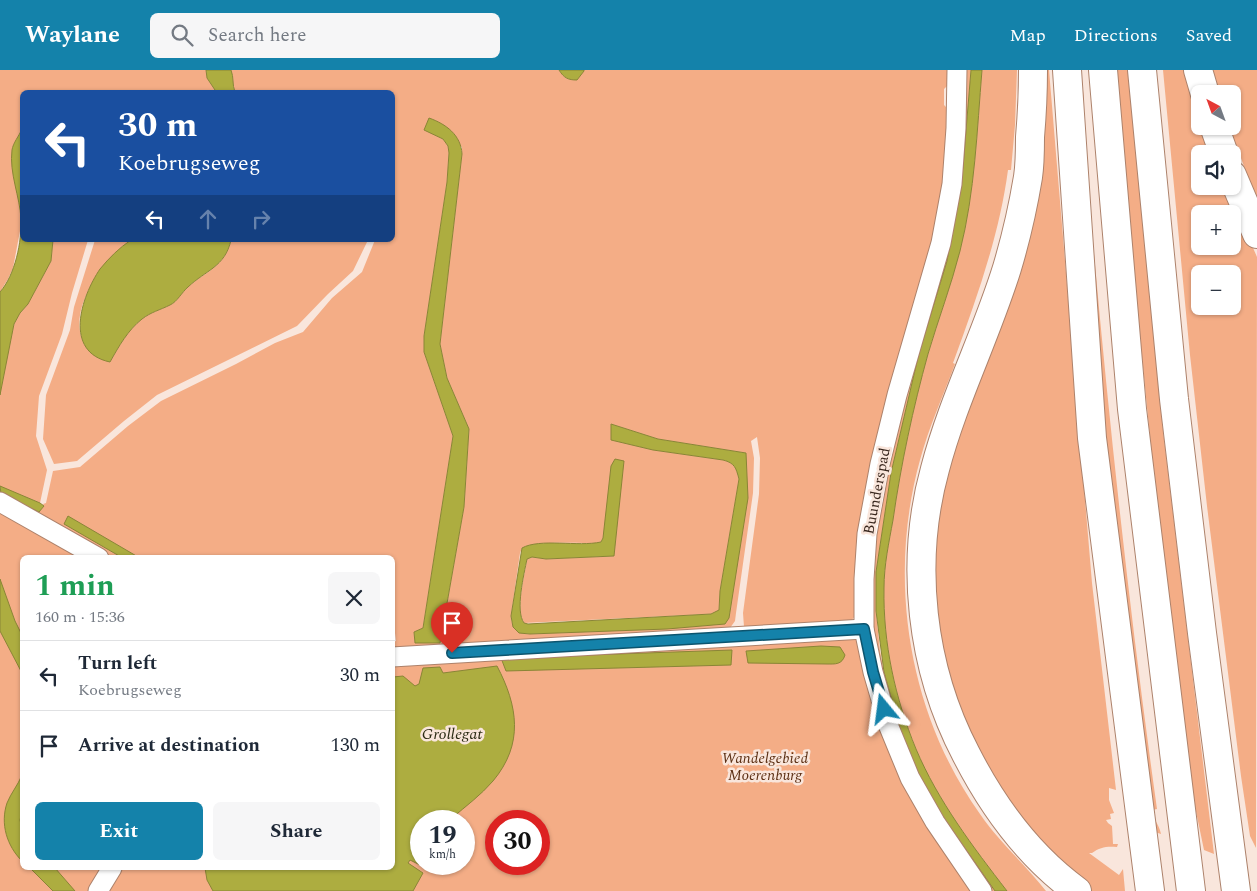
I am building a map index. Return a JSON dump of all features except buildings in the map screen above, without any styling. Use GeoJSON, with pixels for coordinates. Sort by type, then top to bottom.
{"type":"FeatureCollection","features":[{"type":"Feature","properties":{"kind":"highway"},"geometry":{"type":"LineString","coordinates":[[1033,70],[1028,176],[1023,202],[1008,265],[934,469],[926,509],[922,544],[922,595],[933,672],[944,705],[978,778],[1016,832],[1039,858],[1062,880],[1077,891]]}},
{"type":"Feature","properties":{"kind":"highway"},"geometry":{"type":"LineString","coordinates":[[1067,70],[1092,438],[1150,891]]}},
{"type":"Feature","properties":{"kind":"highway"},"geometry":{"type":"LineString","coordinates":[[1103,70],[1132,409],[1191,891]]}},
{"type":"Feature","properties":{"kind":"highway"},"geometry":{"type":"LineString","coordinates":[[1142,70],[1174,399],[1236,891]]}},
{"type":"Feature","properties":{"kind":"highway"},"geometry":{"type":"LineString","coordinates":[[1198,70],[1202,85]]}},
{"type":"Feature","properties":{"kind":"highway"},"geometry":{"type":"LineString","coordinates":[[1241,195],[1257,234]]}},
{"type":"Feature","properties":{"kind":"street","name":"Buunderspad"},"geometry":{"type":"LineString","coordinates":[[956,70],[956,128],[952,184],[941,243],[897,395],[880,464],[867,534],[864,579],[864,629],[873,672],[889,727],[910,778],[935,822],[982,891]]}},
{"type":"Feature","properties":{"kind":"street"},"geometry":{"type":"LineString","coordinates":[[1,503],[94,555]]}},
{"type":"Feature","properties":{"kind":"street"},"geometry":{"type":"LineString","coordinates":[[395,657],[864,629]]}},
{"type":"Feature","properties":{"kind":"street"},"geometry":{"type":"LineString","coordinates":[[98,891],[111,870]]}},
{"type":"Feature","properties":{"kind":"green space"},"geometry":{"type":"Polygon","coordinates":[[[0,70],[206,70],[207,78],[215,90],[20,90],[20,133],[12,149],[20,210],[20,231],[13,268],[0,292],[0,70]]]}},
{"type":"Feature","properties":{"kind":"green space"},"geometry":{"type":"Polygon","coordinates":[[[231,70],[559,70],[566,78],[577,80],[584,70],[951,70],[951,82],[944,89],[944,105],[950,111],[948,164],[856,615],[850,622],[744,627],[743,613],[759,494],[760,458],[757,437],[751,441],[754,458],[753,493],[735,621],[730,628],[395,648],[395,555],[134,555],[68,517],[96,542],[118,555],[108,555],[0,495],[0,487],[1,494],[39,512],[44,506],[43,504],[46,503],[53,471],[80,467],[161,401],[275,343],[303,332],[332,298],[362,272],[374,242],[395,242],[395,90],[235,90],[231,70]],[[436,135],[443,139],[448,146],[449,153],[447,182],[424,336],[424,352],[453,436],[423,628],[414,632],[415,643],[440,643],[464,507],[469,429],[447,378],[440,344],[462,147],[436,135]],[[611,424],[612,440],[653,450],[723,460],[734,466],[737,472],[739,479],[720,591],[719,611],[711,614],[524,623],[521,617],[520,601],[527,559],[532,557],[546,559],[614,556],[603,538],[601,542],[597,543],[537,544],[522,548],[520,553],[511,616],[516,630],[530,634],[602,631],[729,618],[746,453],[658,439],[611,424]]]}},
{"type":"Feature","properties":{"kind":"green space"},"geometry":{"type":"Polygon","coordinates":[[[962,70],[971,70],[963,167],[947,261],[919,353],[891,473],[876,572],[876,611],[880,651],[888,693],[950,828],[995,891],[989,891],[944,828],[896,734],[872,630],[871,560],[885,473],[934,288],[962,70]]]}},
{"type":"Feature","properties":{"kind":"green space"},"geometry":{"type":"Polygon","coordinates":[[[982,70],[1017,70],[1011,170],[1008,170],[999,220],[986,268],[953,363],[955,364],[920,460],[910,505],[905,551],[905,598],[911,644],[921,689],[936,733],[955,775],[988,825],[1046,891],[1007,891],[945,805],[916,749],[902,710],[888,650],[884,609],[887,554],[908,436],[932,341],[965,229],[975,161],[982,70]]]}},
{"type":"Feature","properties":{"kind":"green space"},"geometry":{"type":"Polygon","coordinates":[[[1040,70],[1049,70],[1092,583],[1116,790],[1109,788],[1109,800],[1114,813],[1110,814],[1111,819],[1106,820],[1112,826],[1113,844],[1118,844],[1117,847],[1104,847],[1089,853],[1119,875],[1123,869],[1125,891],[1091,891],[1044,851],[970,749],[932,623],[936,498],[994,330],[1040,70]]]}},
{"type":"Feature","properties":{"kind":"green space"},"geometry":{"type":"Polygon","coordinates":[[[1075,70],[1081,70],[1084,101],[1081,101],[1088,190],[1114,456],[1134,633],[1157,809],[1152,810],[1161,834],[1149,830],[1117,573],[1075,70]]]}},
{"type":"Feature","properties":{"kind":"green space"},"geometry":{"type":"Polygon","coordinates":[[[1116,70],[1128,70],[1163,430],[1214,854],[1204,850],[1194,802],[1160,537],[1128,217],[1116,70]]]}},
{"type":"Feature","properties":{"kind":"green space"},"geometry":{"type":"Polygon","coordinates":[[[1163,70],[1187,70],[1192,85],[1191,135],[1207,135],[1211,145],[1191,145],[1191,195],[1230,195],[1234,205],[1191,205],[1191,255],[1241,255],[1241,220],[1257,257],[1256,848],[1250,836],[1241,776],[1190,355],[1163,70]]]}},
{"type":"Feature","properties":{"kind":"green space"},"geometry":{"type":"Polygon","coordinates":[[[1212,70],[1257,70],[1257,201],[1241,158],[1241,145],[1236,145],[1232,135],[1241,135],[1241,85],[1216,85],[1212,70]]]}},
{"type":"Feature","properties":{"kind":"green space"},"geometry":{"type":"Polygon","coordinates":[[[53,242],[87,242],[62,334],[39,396],[36,436],[47,470],[40,503],[0,487],[0,395],[6,360],[14,324],[28,304],[51,261],[53,242]]]}},
{"type":"Feature","properties":{"kind":"green space"},"geometry":{"type":"Polygon","coordinates":[[[94,242],[129,242],[108,261],[88,291],[79,323],[82,338],[90,351],[99,358],[110,362],[124,339],[137,323],[173,304],[188,287],[220,263],[230,242],[367,242],[353,271],[297,326],[157,395],[77,461],[54,464],[43,439],[46,395],[70,330],[74,307],[94,242]]]}},
{"type":"Feature","properties":{"kind":"green space","name":"Wandelgebied Moerenburg"},"geometry":{"type":"Polygon","coordinates":[[[0,509],[85,555],[20,555],[20,870],[395,870],[395,661],[855,636],[860,651],[975,891],[0,891],[0,509]]]}},
{"type":"Feature","properties":{"kind":"water"},"geometry":{"type":"Polygon","coordinates":[[[206,70],[231,70],[235,90],[215,90],[207,78],[206,70]]]}},
{"type":"Feature","properties":{"kind":"water"},"geometry":{"type":"Polygon","coordinates":[[[559,70],[584,71],[577,80],[574,80],[566,78],[559,70]]]}},
{"type":"Feature","properties":{"kind":"water"},"geometry":{"type":"Polygon","coordinates":[[[971,70],[982,70],[975,161],[969,206],[960,251],[928,354],[908,436],[886,562],[884,609],[888,650],[896,690],[916,749],[945,805],[1007,891],[995,891],[938,810],[918,773],[901,733],[884,672],[876,611],[876,572],[891,473],[919,353],[947,261],[963,167],[971,70]]]}},
{"type":"Feature","properties":{"kind":"water"},"geometry":{"type":"Polygon","coordinates":[[[429,118],[441,123],[452,131],[459,141],[462,154],[440,344],[447,378],[469,429],[464,507],[440,643],[415,643],[414,632],[423,628],[453,436],[424,352],[424,336],[447,182],[449,153],[448,146],[443,139],[424,130],[429,118]]]}},
{"type":"Feature","properties":{"kind":"water"},"geometry":{"type":"Polygon","coordinates":[[[20,133],[20,211],[11,159],[15,142],[20,133]]]}},
{"type":"Feature","properties":{"kind":"water"},"geometry":{"type":"Polygon","coordinates":[[[20,238],[20,242],[53,242],[51,261],[28,304],[14,324],[0,395],[0,292],[10,277],[20,238]]]}},
{"type":"Feature","properties":{"kind":"water"},"geometry":{"type":"Polygon","coordinates":[[[128,242],[230,242],[220,262],[188,287],[173,304],[137,323],[124,339],[110,362],[95,356],[86,347],[81,336],[80,322],[82,308],[93,281],[100,269],[128,242]]]}},
{"type":"Feature","properties":{"kind":"water"},"geometry":{"type":"Polygon","coordinates":[[[611,424],[658,439],[746,453],[748,498],[729,618],[725,624],[667,629],[530,634],[519,633],[513,627],[511,616],[522,548],[549,543],[581,544],[601,542],[611,466],[615,459],[624,461],[614,556],[546,559],[532,557],[527,559],[520,601],[521,617],[524,623],[711,614],[719,610],[720,591],[739,479],[734,466],[723,460],[653,450],[611,440],[611,424]]]}},
{"type":"Feature","properties":{"kind":"water"},"geometry":{"type":"Polygon","coordinates":[[[0,486],[44,506],[39,512],[1,494],[0,486]]]}},
{"type":"Feature","properties":{"kind":"water"},"geometry":{"type":"Polygon","coordinates":[[[68,516],[135,555],[118,555],[64,524],[68,516]]]}},
{"type":"Feature","properties":{"kind":"water"},"geometry":{"type":"Polygon","coordinates":[[[0,579],[20,631],[20,669],[0,631],[0,579]]]}},
{"type":"Feature","properties":{"kind":"water"},"geometry":{"type":"Polygon","coordinates":[[[821,646],[840,647],[845,655],[844,658],[840,662],[833,664],[748,663],[746,651],[821,646]]]}},
{"type":"Feature","properties":{"kind":"water"},"geometry":{"type":"Polygon","coordinates":[[[732,650],[731,665],[506,671],[501,658],[732,650]]]}},
{"type":"Feature","properties":{"kind":"water","name":"Grollegat"},"geometry":{"type":"Polygon","coordinates":[[[497,666],[510,696],[513,710],[513,739],[510,753],[493,781],[461,810],[410,810],[410,860],[408,863],[410,864],[410,875],[422,875],[413,891],[213,891],[207,880],[205,870],[395,870],[395,677],[403,676],[415,686],[419,684],[423,668],[440,667],[443,673],[497,666]]]}},
{"type":"Feature","properties":{"kind":"water"},"geometry":{"type":"Polygon","coordinates":[[[20,779],[20,859],[12,849],[6,834],[4,819],[7,803],[20,779]]]}},
{"type":"Feature","properties":{"kind":"water"},"geometry":{"type":"Polygon","coordinates":[[[32,870],[57,870],[75,891],[53,891],[32,870]]]}},
{"type":"Feature","properties":{"kind":"route"},"geometry":{"type":"LineString","coordinates":[[452,653],[864,629],[873,672],[884,709]]}}]}
